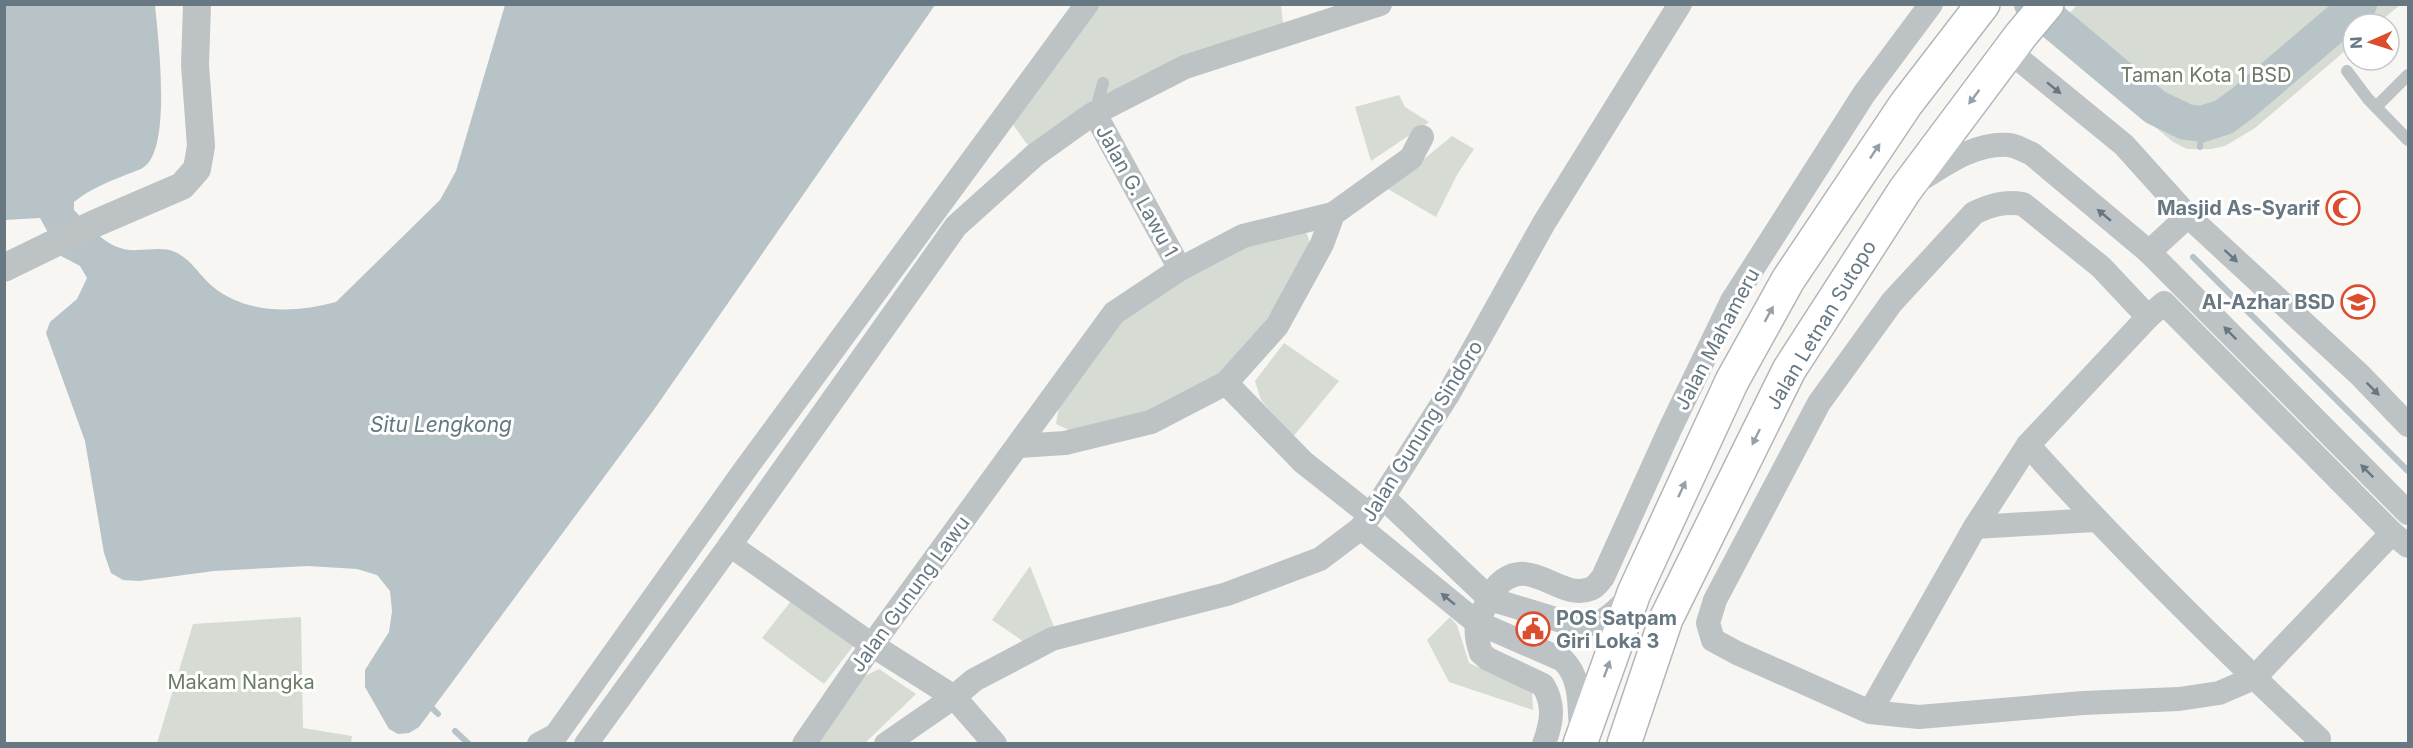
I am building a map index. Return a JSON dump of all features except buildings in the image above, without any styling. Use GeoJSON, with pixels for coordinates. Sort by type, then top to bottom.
{"type":"FeatureCollection","features":[{"type":"Feature","properties":{"kind":"main road","name":"Jalan Letnan Sutopo"},"geometry":{"type":"LineString","coordinates":[[1624,744],[1666,619],[1789,370],[1845,279],[1905,190],[2047,4]]}},
{"type":"Feature","properties":{"kind":"main road"},"geometry":{"type":"LineString","coordinates":[[1581,741],[1634,593],[1732,381],[1788,280],[1906,105],[1980,8]]}},
{"type":"Feature","properties":{"kind":"street"},"geometry":{"type":"LineString","coordinates":[[4,268],[96,223],[182,186],[197,169],[201,146],[195,66],[197,4]]}},
{"type":"Feature","properties":{"kind":"street"},"geometry":{"type":"LineString","coordinates":[[538,744],[556,735],[744,471],[1087,4]]}},
{"type":"Feature","properties":{"kind":"street"},"geometry":{"type":"LineString","coordinates":[[586,744],[956,226],[1035,155],[1095,114],[1185,67],[1380,4]]}},
{"type":"Feature","properties":{"kind":"street","name":"Jalan Gunung Sindoro"},"geometry":{"type":"LineString","coordinates":[[886,744],[954,697],[974,680],[1052,639],[1227,594],[1320,559],[1372,514],[1449,393],[1544,223],[1680,4]]}},
{"type":"Feature","properties":{"kind":"street","name":"Jalan Mahameru"},"geometry":{"type":"LineString","coordinates":[[1476,622],[1497,585],[1519,573],[1527,573],[1581,591],[1592,589],[1604,577],[1670,429],[1732,301],[1864,94],[1930,4]]}},
{"type":"Feature","properties":{"kind":"street"},"geometry":{"type":"LineString","coordinates":[[2015,43],[2124,145],[2188,216],[2360,375],[2409,425]]}},
{"type":"Feature","properties":{"kind":"street","name":"Jalan G. Lawu 1"},"geometry":{"type":"LineString","coordinates":[[1095,114],[1180,269]]}},
{"type":"Feature","properties":{"kind":"street","name":"Jalan Gunung Lawu"},"geometry":{"type":"LineString","coordinates":[[804,744],[872,645],[1114,313],[1180,269],[1243,236],[1333,214],[1411,158],[1422,137]]}},
{"type":"Feature","properties":{"kind":"street"},"geometry":{"type":"LineString","coordinates":[[1905,190],[1965,153],[1990,146],[2011,145],[2032,154],[2149,252],[2405,510],[2400,537],[2254,678],[2219,693],[2179,699],[2083,703],[1919,717],[1870,711],[1713,640],[1708,623],[1715,600],[1820,403],[1892,302],[1974,213],[2007,201],[2023,204],[2101,267],[2148,317]]}},
{"type":"Feature","properties":{"kind":"street"},"geometry":{"type":"LineString","coordinates":[[1018,446],[1065,443],[1151,422],[1226,383],[1277,326],[1322,244],[1333,214]]}},
{"type":"Feature","properties":{"kind":"street"},"geometry":{"type":"LineString","coordinates":[[2149,252],[2188,216]]}},
{"type":"Feature","properties":{"kind":"street"},"geometry":{"type":"LineString","coordinates":[[1870,711],[1975,526],[2028,445],[2148,317],[2164,303],[2400,537]]}},
{"type":"Feature","properties":{"kind":"street"},"geometry":{"type":"LineString","coordinates":[[1226,383],[1303,462],[1490,599],[1575,625],[1589,626],[1602,623],[1634,593]]}},
{"type":"Feature","properties":{"kind":"street"},"geometry":{"type":"LineString","coordinates":[[2028,445],[2095,520],[2319,740]]}},
{"type":"Feature","properties":{"kind":"street"},"geometry":{"type":"LineString","coordinates":[[1372,514],[1476,622],[1563,660],[1572,670],[1576,681],[1581,741]]}},
{"type":"Feature","properties":{"kind":"street"},"geometry":{"type":"LineString","coordinates":[[1975,526],[2095,520]]}},
{"type":"Feature","properties":{"kind":"street"},"geometry":{"type":"LineString","coordinates":[[730,545],[872,645],[954,697],[995,744]]}},
{"type":"Feature","properties":{"kind":"street"},"geometry":{"type":"LineString","coordinates":[[1476,622],[1481,653],[1488,659],[1543,685],[1548,692],[1552,701],[1549,729],[1544,744]]}},
{"type":"Feature","properties":{"kind":"lane"},"geometry":{"type":"LineString","coordinates":[[2348,72],[2376,107],[2407,136]]}},
{"type":"Feature","properties":{"kind":"lane"},"geometry":{"type":"LineString","coordinates":[[2376,107],[2409,75]]}},
{"type":"Feature","properties":{"kind":"lane"},"geometry":{"type":"LineString","coordinates":[[1095,114],[1103,83]]}},
{"type":"Feature","properties":{"kind":"green space","name":"Taman Kota 1 BSD"},"geometry":{"type":"Polygon","coordinates":[[[2077,4],[2400,5],[2392,12],[2341,12],[2341,54],[2255,128],[2225,146],[2211,149],[2187,149],[2173,142],[2048,37],[2077,4]]]}},
{"type":"Feature","properties":{"kind":"green space"},"geometry":{"type":"Polygon","coordinates":[[[1089,5],[1281,5],[1284,33],[1091,115],[1035,155],[1004,112],[1089,5]]]}},
{"type":"Feature","properties":{"kind":"green space"},"geometry":{"type":"Polygon","coordinates":[[[1399,95],[1405,107],[1429,122],[1371,161],[1355,107],[1399,95]]]}},
{"type":"Feature","properties":{"kind":"green space"},"geometry":{"type":"Polygon","coordinates":[[[1452,136],[1474,149],[1458,173],[1436,217],[1381,185],[1424,159],[1452,136]]]}},
{"type":"Feature","properties":{"kind":"green space"},"geometry":{"type":"Polygon","coordinates":[[[1296,228],[1307,234],[1312,249],[1226,383],[1151,422],[1071,431],[1056,424],[1059,406],[1114,313],[1180,269],[1296,228]]]}},
{"type":"Feature","properties":{"kind":"green space"},"geometry":{"type":"Polygon","coordinates":[[[1284,343],[1339,381],[1292,438],[1261,400],[1255,381],[1284,343]]]}},
{"type":"Feature","properties":{"kind":"green space"},"geometry":{"type":"Polygon","coordinates":[[[1030,566],[1056,632],[1027,644],[992,620],[1030,566]]]}},
{"type":"Feature","properties":{"kind":"green space"},"geometry":{"type":"Polygon","coordinates":[[[795,596],[857,641],[824,684],[762,638],[795,596]]]}},
{"type":"Feature","properties":{"kind":"green space","name":"Makam Nangka"},"geometry":{"type":"Polygon","coordinates":[[[301,617],[303,728],[352,736],[351,743],[157,743],[193,624],[301,617]]]}},
{"type":"Feature","properties":{"kind":"green space"},"geometry":{"type":"Polygon","coordinates":[[[1450,617],[1457,625],[1469,663],[1532,691],[1533,710],[1449,682],[1427,640],[1450,617]]]}},
{"type":"Feature","properties":{"kind":"green space"},"geometry":{"type":"Polygon","coordinates":[[[879,669],[916,694],[865,743],[817,744],[861,678],[879,669]]]}},
{"type":"Feature","properties":{"kind":"water","name":"Situ Lengkong"},"geometry":{"type":"Polygon","coordinates":[[[4,5],[155,5],[161,116],[153,156],[144,167],[91,190],[74,202],[74,210],[102,238],[118,247],[128,250],[171,250],[186,259],[212,286],[226,295],[256,307],[288,309],[336,302],[440,200],[456,171],[505,5],[935,5],[653,411],[419,727],[409,733],[398,734],[389,729],[365,687],[365,670],[389,632],[392,611],[390,591],[377,575],[357,569],[308,566],[214,571],[139,581],[123,580],[111,573],[104,553],[85,441],[46,333],[50,322],[77,299],[87,278],[80,266],[61,256],[40,218],[5,220],[4,5]]]}},
{"type":"Feature","properties":{"kind":"waterway"},"geometry":{"type":"LineString","coordinates":[[2032,4],[2155,107],[2186,122],[2202,124],[2224,117],[2244,102],[2359,4]]}},
{"type":"Feature","properties":{"kind":"waterway"},"geometry":{"type":"LineString","coordinates":[[2200,147],[2202,124]]}},
{"type":"Feature","properties":{"kind":"waterway"},"geometry":{"type":"LineString","coordinates":[[2193,257],[2408,471]]}},
{"type":"Feature","properties":{"kind":"waterway"},"geometry":{"type":"LineString","coordinates":[[433,709],[438,714]]}},
{"type":"Feature","properties":{"kind":"waterway"},"geometry":{"type":"LineString","coordinates":[[455,731],[469,744]]}},
{"type":"Feature","properties":{"kind":"place","name":"Masjid As-Syarif"},"geometry":{"type":"Point","coordinates":[2343,208]}},
{"type":"Feature","properties":{"kind":"place","name":"Al-Azhar BSD"},"geometry":{"type":"Point","coordinates":[2358,302]}},
{"type":"Feature","properties":{"kind":"place","name":"POS Satpam Giri Loka 3"},"geometry":{"type":"Point","coordinates":[1533,629]}}]}
